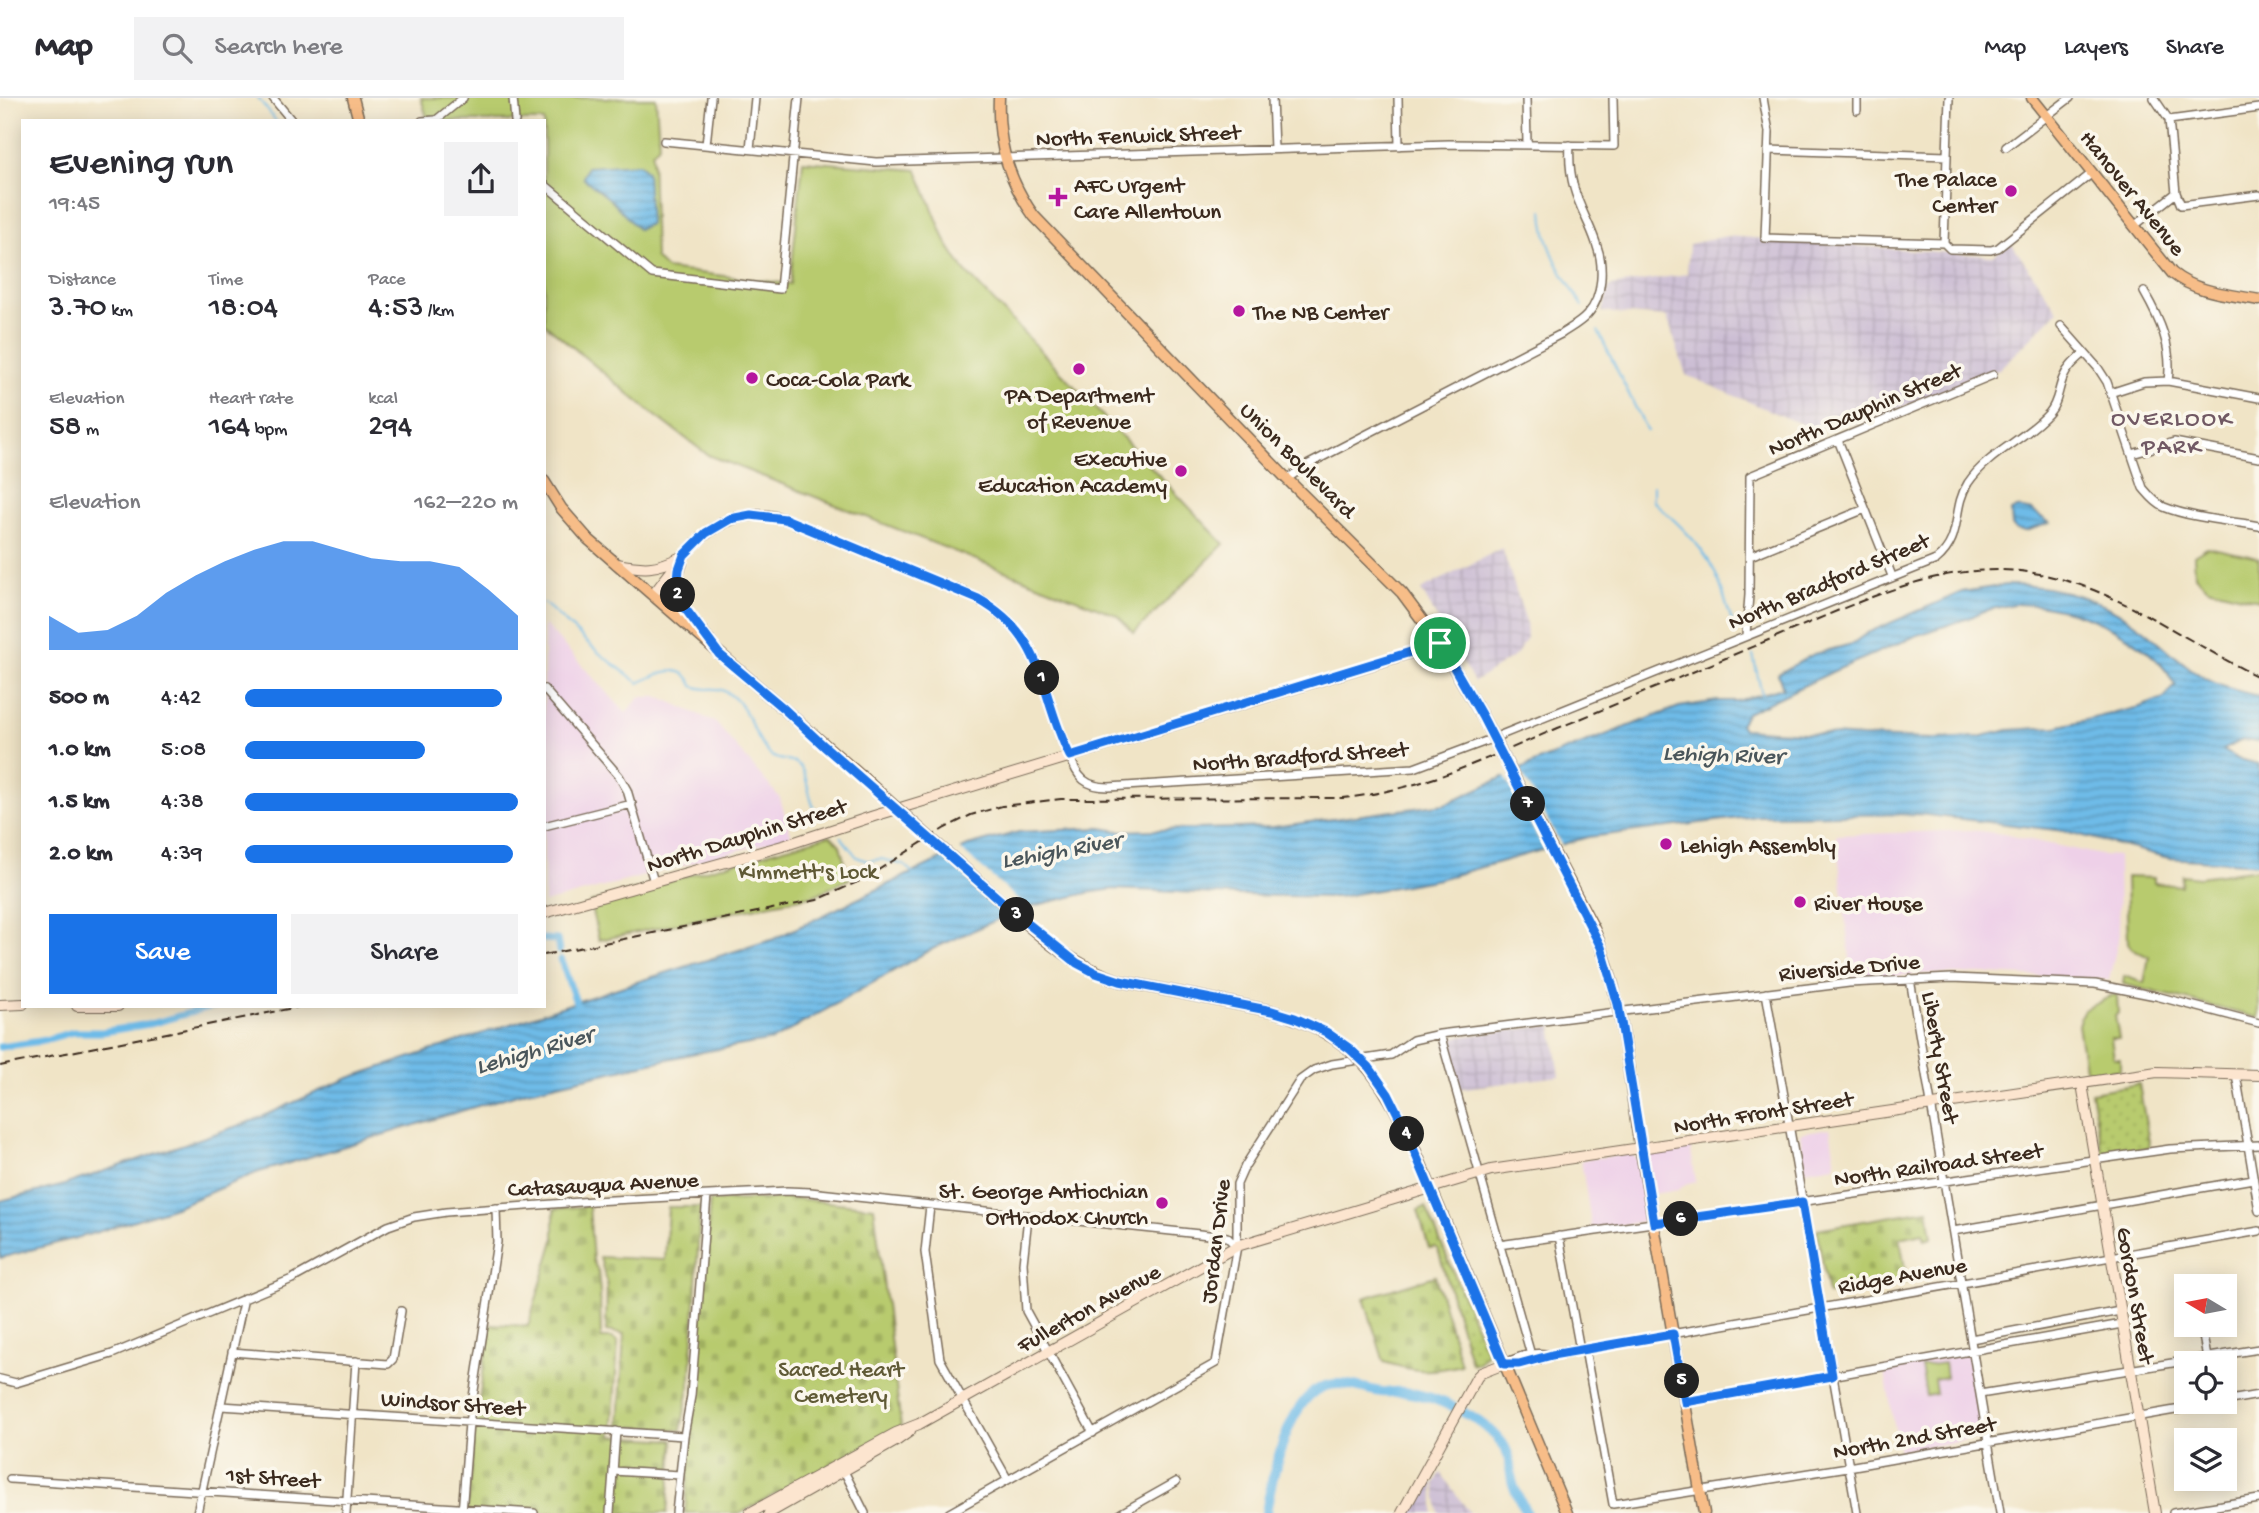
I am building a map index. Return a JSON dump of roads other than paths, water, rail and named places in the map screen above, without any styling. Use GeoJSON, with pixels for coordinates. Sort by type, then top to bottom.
{"type":"FeatureCollection","features":[{"type":"Feature","properties":{"kind":"main road"},"geometry":{"type":"LineString","coordinates":[[353,98],[358,119]]}},
{"type":"Feature","properties":{"kind":"main road","name":"Union Boulevard"},"geometry":{"type":"LineString","coordinates":[[999,98],[999,132],[1004,157],[1018,191],[1034,216],[1416,609],[1440,643],[1482,716],[1593,927],[1612,980],[1704,1513]]}},
{"type":"Feature","properties":{"kind":"main road","name":"Hanover Avenue"},"geometry":{"type":"LineString","coordinates":[[2032,98],[2158,258],[2183,282],[2204,290],[2259,300]]}},
{"type":"Feature","properties":{"kind":"main road"},"geometry":{"type":"LineString","coordinates":[[546,484],[578,528],[617,564],[1017,915],[1077,963],[1120,981],[1295,1018],[1326,1032],[1369,1067],[1388,1094],[1415,1150],[1567,1513]]}},
{"type":"Feature","properties":{"kind":"street"},"geometry":{"type":"LineString","coordinates":[[273,98],[290,119]]}},
{"type":"Feature","properties":{"kind":"street"},"geometry":{"type":"LineString","coordinates":[[436,119],[463,98]]}},
{"type":"Feature","properties":{"kind":"street"},"geometry":{"type":"LineString","coordinates":[[513,98],[516,119]]}},
{"type":"Feature","properties":{"kind":"street"},"geometry":{"type":"LineString","coordinates":[[706,145],[711,98]]}},
{"type":"Feature","properties":{"kind":"street"},"geometry":{"type":"LineString","coordinates":[[750,149],[755,98]]}},
{"type":"Feature","properties":{"kind":"street"},"geometry":{"type":"LineString","coordinates":[[546,186],[652,274],[780,289],[799,98]]}},
{"type":"Feature","properties":{"kind":"street"},"geometry":{"type":"LineString","coordinates":[[1272,98],[1274,149]]}},
{"type":"Feature","properties":{"kind":"street"},"geometry":{"type":"LineString","coordinates":[[1398,98],[1399,146]]}},
{"type":"Feature","properties":{"kind":"street"},"geometry":{"type":"LineString","coordinates":[[1525,98],[1527,144]]}},
{"type":"Feature","properties":{"kind":"street","name":"North Fenwick Street"},"geometry":{"type":"LineString","coordinates":[[664,141],[876,162],[1399,146],[1614,146],[1613,98]]}},
{"type":"Feature","properties":{"kind":"street"},"geometry":{"type":"LineString","coordinates":[[1763,98],[1768,124],[1765,238],[1944,243],[1950,249],[1996,249],[2091,174]]}},
{"type":"Feature","properties":{"kind":"street"},"geometry":{"type":"LineString","coordinates":[[1857,98],[1857,110]]}},
{"type":"Feature","properties":{"kind":"street"},"geometry":{"type":"LineString","coordinates":[[1944,243],[1949,98]]}},
{"type":"Feature","properties":{"kind":"street"},"geometry":{"type":"LineString","coordinates":[[2006,147],[2070,98]]}},
{"type":"Feature","properties":{"kind":"street"},"geometry":{"type":"LineString","coordinates":[[2154,98],[2169,120],[2176,193],[2181,205],[2259,195]]}},
{"type":"Feature","properties":{"kind":"street"},"geometry":{"type":"LineString","coordinates":[[2169,120],[2259,108]]}},
{"type":"Feature","properties":{"kind":"street"},"geometry":{"type":"LineString","coordinates":[[1287,479],[1307,465],[1574,326],[1587,315],[1594,304],[1601,275],[1599,250],[1579,203],[1572,178],[1570,145]]}},
{"type":"Feature","properties":{"kind":"street"},"geometry":{"type":"LineString","coordinates":[[1768,150],[1947,156]]}},
{"type":"Feature","properties":{"kind":"street"},"geometry":{"type":"LineString","coordinates":[[2134,226],[2176,193]]}},
{"type":"Feature","properties":{"kind":"street"},"geometry":{"type":"LineString","coordinates":[[2144,292],[2159,319],[2170,355],[2168,381]]}},
{"type":"Feature","properties":{"kind":"street"},"geometry":{"type":"LineString","coordinates":[[2061,326],[2098,368],[2110,393],[2143,488],[2151,498],[2162,506],[2183,512],[2259,526]]}},
{"type":"Feature","properties":{"kind":"street","name":"North Bradford Street"},"geometry":{"type":"LineString","coordinates":[[653,595],[699,538],[723,522],[751,515],[785,519],[978,599],[1006,617],[1034,654],[1063,742],[1081,779],[1098,787],[1414,768],[1932,562],[1947,550],[1955,536],[1961,498],[1970,481],[1983,467],[2050,412],[2063,376],[2083,354]]}},
{"type":"Feature","properties":{"kind":"street","name":"North Dauphin Street"},"geometry":{"type":"LineString","coordinates":[[1750,556],[1750,476],[1993,375]]}},
{"type":"Feature","properties":{"kind":"street"},"geometry":{"type":"LineString","coordinates":[[2110,393],[2144,382],[2168,381],[2259,398]]}},
{"type":"Feature","properties":{"kind":"street"},"geometry":{"type":"LineString","coordinates":[[1838,440],[1892,576]]}},
{"type":"Feature","properties":{"kind":"street"},"geometry":{"type":"LineString","coordinates":[[2132,454],[2174,442],[2259,458]]}},
{"type":"Feature","properties":{"kind":"street"},"geometry":{"type":"LineString","coordinates":[[1746,635],[1750,556],[1865,509]]}},
{"type":"Feature","properties":{"kind":"street"},"geometry":{"type":"LineString","coordinates":[[617,564],[647,569],[666,565],[684,555]]}},
{"type":"Feature","properties":{"kind":"street"},"geometry":{"type":"LineString","coordinates":[[684,555],[677,580],[678,596],[684,610],[709,638],[719,654]]}},
{"type":"Feature","properties":{"kind":"street","name":"North Dauphin Street"},"geometry":{"type":"LineString","coordinates":[[546,912],[786,845],[1440,643]]}},
{"type":"Feature","properties":{"kind":"street"},"geometry":{"type":"LineString","coordinates":[[546,691],[619,776],[632,804],[654,882]]}},
{"type":"Feature","properties":{"kind":"street"},"geometry":{"type":"LineString","coordinates":[[546,826],[632,804]]}},
{"type":"Feature","properties":{"kind":"street","name":"Riverside Drive"},"geometry":{"type":"LineString","coordinates":[[1440,1034],[1849,983],[1983,978],[2104,985],[2259,1023]]}},
{"type":"Feature","properties":{"kind":"street","name":"Liberty Street"},"geometry":{"type":"LineString","coordinates":[[1910,979],[2000,1513]]}},
{"type":"Feature","properties":{"kind":"street"},"geometry":{"type":"LineString","coordinates":[[1766,993],[1857,1513]]}},
{"type":"Feature","properties":{"kind":"street"},"geometry":{"type":"LineString","coordinates":[[0,1005],[21,1004]]}},
{"type":"Feature","properties":{"kind":"street"},"geometry":{"type":"LineString","coordinates":[[1440,1034],[1531,1354]]}},
{"type":"Feature","properties":{"kind":"street","name":"Jordan Drive"},"geometry":{"type":"LineString","coordinates":[[1093,1433],[1216,1363],[1237,1246],[1235,1196],[1240,1175],[1300,1080],[1314,1070],[1332,1064],[1391,1055],[1413,1040],[1440,1034]]}},
{"type":"Feature","properties":{"kind":"street","name":"North Front Street"},"geometry":{"type":"LineString","coordinates":[[1279,1233],[1478,1173],[1539,1161],[2157,1072],[2259,1075]]}},
{"type":"Feature","properties":{"kind":"street"},"geometry":{"type":"LineString","coordinates":[[2236,1074],[2259,1211]]}},
{"type":"Feature","properties":{"kind":"street","name":"Gordon Street"},"geometry":{"type":"LineString","coordinates":[[2082,1084],[2155,1513]]}},
{"type":"Feature","properties":{"kind":"street","name":"North Railroad Street"},"geometry":{"type":"LineString","coordinates":[[1499,1245],[2170,1149],[2259,1145]]}},
{"type":"Feature","properties":{"kind":"street"},"geometry":{"type":"LineString","coordinates":[[1952,1231],[2253,1179]]}},
{"type":"Feature","properties":{"kind":"street","name":"Catasauqua Avenue"},"geometry":{"type":"LineString","coordinates":[[0,1379],[16,1382],[101,1358],[292,1279],[398,1222],[425,1215],[496,1208],[810,1192],[1227,1237],[1237,1246]]}},
{"type":"Feature","properties":{"kind":"street"},"geometry":{"type":"LineString","coordinates":[[676,1513],[691,1396],[707,1196]]}},
{"type":"Feature","properties":{"kind":"street"},"geometry":{"type":"LineString","coordinates":[[930,1206],[925,1252],[940,1359],[1009,1480]]}},
{"type":"Feature","properties":{"kind":"street"},"geometry":{"type":"LineString","coordinates":[[462,1511],[469,1423],[498,1242],[496,1208]]}},
{"type":"Feature","properties":{"kind":"street"},"geometry":{"type":"LineString","coordinates":[[949,1513],[1093,1433],[1026,1311],[1023,1263],[1028,1217]]}},
{"type":"Feature","properties":{"kind":"street","name":"Ridge Avenue"},"geometry":{"type":"LineString","coordinates":[[1504,1364],[1519,1364],[1552,1355],[2259,1231]]}},
{"type":"Feature","properties":{"kind":"street","name":"Fullerton Avenue"},"geometry":{"type":"LineString","coordinates":[[750,1513],[896,1433],[919,1424],[1237,1246],[1279,1233]]}},
{"type":"Feature","properties":{"kind":"street"},"geometry":{"type":"LineString","coordinates":[[1559,1236],[1582,1350]]}},
{"type":"Feature","properties":{"kind":"street"},"geometry":{"type":"LineString","coordinates":[[197,1513],[244,1298]]}},
{"type":"Feature","properties":{"kind":"street"},"geometry":{"type":"LineString","coordinates":[[232,1352],[388,1364],[393,1359],[401,1311]]}},
{"type":"Feature","properties":{"kind":"street"},"geometry":{"type":"LineString","coordinates":[[1970,1339],[2120,1311]]}},
{"type":"Feature","properties":{"kind":"street"},"geometry":{"type":"LineString","coordinates":[[1685,1402],[2122,1324]]}},
{"type":"Feature","properties":{"kind":"street"},"geometry":{"type":"LineString","coordinates":[[2237,1354],[2259,1349]]}},
{"type":"Feature","properties":{"kind":"street","name":"North 2nd Street"},"geometry":{"type":"LineString","coordinates":[[1582,1350],[1613,1504],[1848,1467],[2174,1410]]}},
{"type":"Feature","properties":{"kind":"street","name":"Ridge Avenue"},"geometry":{"type":"LineString","coordinates":[[1504,1364],[1531,1354],[1552,1355]]}},
{"type":"Feature","properties":{"kind":"street"},"geometry":{"type":"LineString","coordinates":[[346,1513],[356,1361]]}},
{"type":"Feature","properties":{"kind":"street"},"geometry":{"type":"LineString","coordinates":[[1402,1513],[1481,1373],[1504,1364]]}},
{"type":"Feature","properties":{"kind":"street"},"geometry":{"type":"LineString","coordinates":[[1980,1394],[2174,1364]]}},
{"type":"Feature","properties":{"kind":"street","name":"North 2nd Street"},"geometry":{"type":"LineString","coordinates":[[2237,1399],[2259,1395]]}},
{"type":"Feature","properties":{"kind":"street","name":"Windsor Street"},"geometry":{"type":"LineString","coordinates":[[221,1406],[684,1436]]}},
{"type":"Feature","properties":{"kind":"street","name":"Fullerton Avenue"},"geometry":{"type":"LineString","coordinates":[[769,1513],[900,1439],[919,1424]]}},
{"type":"Feature","properties":{"kind":"street"},"geometry":{"type":"LineString","coordinates":[[610,1513],[616,1431]]}},
{"type":"Feature","properties":{"kind":"street"},"geometry":{"type":"LineString","coordinates":[[613,1471],[680,1475]]}},
{"type":"Feature","properties":{"kind":"street"},"geometry":{"type":"LineString","coordinates":[[844,1471],[865,1513]]}},
{"type":"Feature","properties":{"kind":"street","name":"1st Street"},"geometry":{"type":"LineString","coordinates":[[10,1479],[347,1500],[462,1511],[534,1513]]}},
{"type":"Feature","properties":{"kind":"street"},"geometry":{"type":"LineString","coordinates":[[1121,1513],[1176,1482]]}},
{"type":"Feature","properties":{"kind":"street"},"geometry":{"type":"LineString","coordinates":[[2173,1513],[2259,1499]]}},
{"type":"Feature","properties":{"kind":"water"},"geometry":{"type":"Polygon","coordinates":[[[639,164],[647,172],[650,224],[638,229],[611,200],[583,178],[587,167],[639,164]]]}},
{"type":"Feature","properties":{"kind":"water"},"geometry":{"type":"Polygon","coordinates":[[[2017,508],[2032,511],[2050,523],[2026,531],[2016,530],[2012,525],[2011,511],[2017,508]]]}},
{"type":"Feature","properties":{"kind":"water","name":"Lehigh River"},"geometry":{"type":"Polygon","coordinates":[[[2007,585],[2042,587],[2076,595],[2124,616],[2203,677],[2237,691],[2259,696],[2259,742],[2242,740],[2223,750],[2238,759],[2259,764],[2259,864],[2169,858],[2065,831],[1919,814],[1756,816],[1588,837],[1439,879],[1338,897],[1114,889],[1087,893],[1020,909],[930,950],[773,1040],[695,1053],[527,1091],[256,1173],[175,1207],[91,1234],[0,1258],[0,1201],[61,1186],[255,1120],[346,1079],[774,939],[968,846],[1019,832],[1101,828],[1119,831],[1273,827],[1445,804],[1543,759],[1679,707],[1737,701],[1783,688],[1778,674],[1814,654],[1852,644],[1867,633],[1962,592],[2007,585]],[[2013,604],[1983,611],[1918,635],[1834,671],[1747,713],[1740,724],[1743,729],[1861,737],[1978,737],[2009,730],[2056,727],[2140,707],[2164,698],[2176,685],[2146,650],[2126,636],[2082,615],[2035,605],[2013,604]]]}},
{"type":"Feature","properties":{"kind":"waterway"},"geometry":{"type":"LineString","coordinates":[[258,98],[274,119]]}},
{"type":"Feature","properties":{"kind":"waterway"},"geometry":{"type":"LineString","coordinates":[[1543,210],[1551,249],[1583,306]]}},
{"type":"Feature","properties":{"kind":"waterway"},"geometry":{"type":"LineString","coordinates":[[1598,331],[1647,431]]}},
{"type":"Feature","properties":{"kind":"waterway"},"geometry":{"type":"LineString","coordinates":[[1653,486],[1653,501],[1682,528],[1708,559],[1733,623]]}},
{"type":"Feature","properties":{"kind":"waterway"},"geometry":{"type":"LineString","coordinates":[[546,605],[599,653],[639,683],[661,673],[676,671],[689,678],[693,686],[724,691],[733,697],[746,713],[765,749],[772,756],[795,762],[801,768],[813,806],[821,818]]}},
{"type":"Feature","properties":{"kind":"waterway"},"geometry":{"type":"LineString","coordinates":[[1753,655],[1762,695]]}},
{"type":"Feature","properties":{"kind":"waterway"},"geometry":{"type":"LineString","coordinates":[[841,837],[857,857],[867,861],[881,859],[904,865],[913,873]]}},
{"type":"Feature","properties":{"kind":"waterway"},"geometry":{"type":"LineString","coordinates":[[546,939],[557,940],[559,951]]}},
{"type":"Feature","properties":{"kind":"waterway"},"geometry":{"type":"LineString","coordinates":[[561,960],[578,1008]]}},
{"type":"Feature","properties":{"kind":"waterway"},"geometry":{"type":"LineString","coordinates":[[0,1047],[41,1041],[73,1032],[102,1032],[154,1023],[206,1008]]}},
{"type":"Feature","properties":{"kind":"waterway"},"geometry":{"type":"LineString","coordinates":[[1266,1513],[1276,1465],[1296,1414],[1315,1391],[1332,1384],[1382,1392],[1417,1394],[1470,1416],[1493,1433],[1505,1447],[1513,1484],[1526,1513]]}},
{"type":"Feature","properties":{"kind":"railway"},"geometry":{"type":"LineString","coordinates":[[546,955],[817,900],[864,879],[945,828],[971,815],[1002,806],[1061,799],[1343,798],[1427,781],[1479,762],[1882,593],[1944,576],[2007,570],[2040,574],[2070,582],[2126,604],[2259,677]]}},
{"type":"Feature","properties":{"kind":"railway"},"geometry":{"type":"LineString","coordinates":[[0,1066],[293,1008]]}},
{"type":"Feature","properties":{"kind":"place","name":"The Palace Center"},"geometry":{"type":"Point","coordinates":[2011,191]}},
{"type":"Feature","properties":{"kind":"place","name":"AFC Urgent Care Allentown"},"geometry":{"type":"Point","coordinates":[1058,197]}},
{"type":"Feature","properties":{"kind":"place","name":"The NB Center"},"geometry":{"type":"Point","coordinates":[1239,311]}},
{"type":"Feature","properties":{"kind":"place","name":"PA Department of Revenue"},"geometry":{"type":"Point","coordinates":[1079,369]}},
{"type":"Feature","properties":{"kind":"place","name":"Coca-Cola Park"},"geometry":{"type":"Point","coordinates":[752,378]}},
{"type":"Feature","properties":{"kind":"place","name":"Executive Education Academy"},"geometry":{"type":"Point","coordinates":[1181,471]}},
{"type":"Feature","properties":{"kind":"place","name":"Lehigh Assembly"},"geometry":{"type":"Point","coordinates":[1666,844]}},
{"type":"Feature","properties":{"kind":"place","name":"River House"},"geometry":{"type":"Point","coordinates":[1800,902]}},
{"type":"Feature","properties":{"kind":"place","name":"St. George Antiochian Orthodox Church"},"geometry":{"type":"Point","coordinates":[1162,1203]}},
{"type":"Feature","properties":{"kind":"district","name":"OVERLOOK PARK"},"geometry":{"type":"Point","coordinates":[2172,431]}},
{"type":"Feature","properties":{"kind":"park label","name":"Kimmett's Lock"},"geometry":{"type":"Point","coordinates":[808,870]}},
{"type":"Feature","properties":{"kind":"park label","name":"Sacred Heart Cemetery"},"geometry":{"type":"Point","coordinates":[841,1381]}}]}
